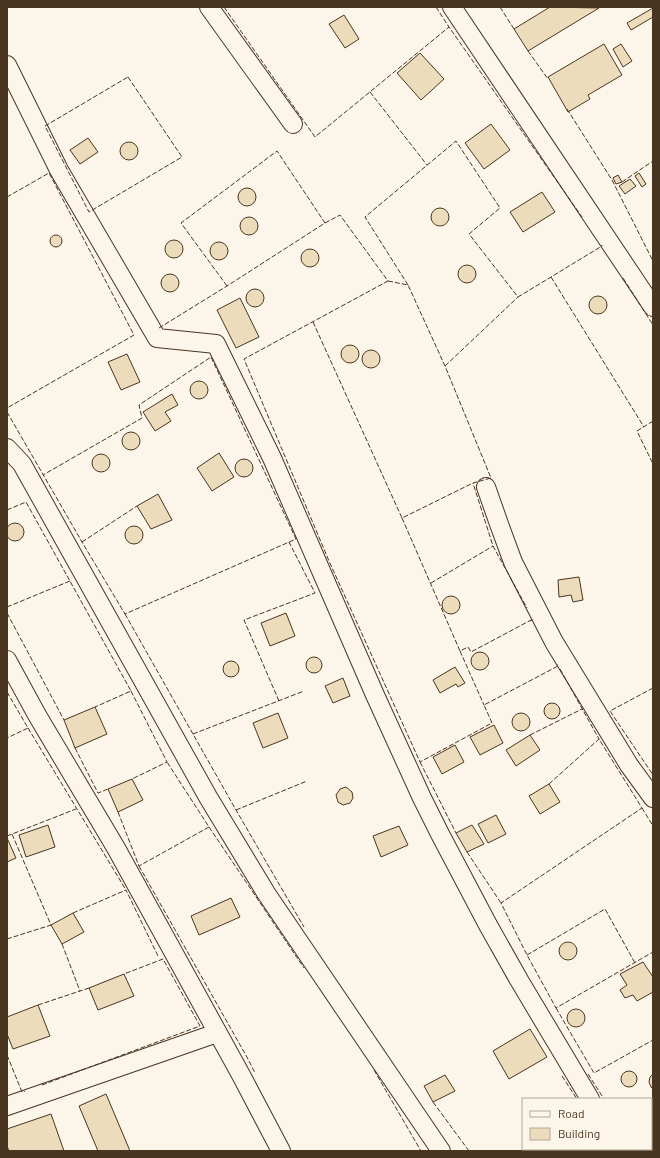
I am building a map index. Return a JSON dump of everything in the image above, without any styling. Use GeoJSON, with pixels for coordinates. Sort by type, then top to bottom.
{"type":"FeatureCollection","features":[{"type":"Feature","properties":{"kind":"street"},"geometry":{"type":"LineString","coordinates":[[209,7],[293,124]]}},
{"type":"Feature","properties":{"kind":"street"},"geometry":{"type":"LineString","coordinates":[[452,7],[653,307]]}},
{"type":"Feature","properties":{"kind":"street"},"geometry":{"type":"LineString","coordinates":[[7,65],[59,170],[157,338],[216,344],[272,458],[375,696],[422,798],[488,925],[589,1098]]}},
{"type":"Feature","properties":{"kind":"street"},"geometry":{"type":"LineString","coordinates":[[7,448],[22,464],[208,797],[266,893],[441,1151]]}},
{"type":"Feature","properties":{"kind":"street"},"geometry":{"type":"LineString","coordinates":[[486,487],[513,562],[554,642],[628,765],[653,798]]}},
{"type":"Feature","properties":{"kind":"street"},"geometry":{"type":"LineString","coordinates":[[7,660],[37,715],[116,848],[281,1151]]}},
{"type":"Feature","properties":{"kind":"street"},"geometry":{"type":"LineString","coordinates":[[7,1106],[217,1034]]}},
{"type":"Feature","properties":{"kind":"building"},"geometry":{"type":"Polygon","coordinates":[[[550,7],[599,8],[528,51],[514,29],[550,7]]]}},
{"type":"Feature","properties":{"kind":"building"},"geometry":{"type":"Polygon","coordinates":[[[653,8],[653,17],[631,30],[627,23],[653,8]]]}},
{"type":"Feature","properties":{"kind":"building"},"geometry":{"type":"Polygon","coordinates":[[[344,15],[359,39],[345,48],[329,24],[344,15]]]}},
{"type":"Feature","properties":{"kind":"building"},"geometry":{"type":"Polygon","coordinates":[[[604,44],[622,75],[588,95],[590,99],[568,112],[548,77],[604,44]]]}},
{"type":"Feature","properties":{"kind":"building"},"geometry":{"type":"Polygon","coordinates":[[[621,44],[632,61],[623,67],[613,49],[621,44]]]}},
{"type":"Feature","properties":{"kind":"building"},"geometry":{"type":"Polygon","coordinates":[[[420,53],[444,79],[421,100],[397,73],[420,53]]]}},
{"type":"Feature","properties":{"kind":"building"},"geometry":{"type":"Polygon","coordinates":[[[491,124],[510,150],[484,169],[465,143],[491,124]]]}},
{"type":"Feature","properties":{"kind":"building"},"geometry":{"type":"Polygon","coordinates":[[[88,138],[98,152],[80,164],[70,150],[88,138]]]}},
{"type":"Feature","properties":{"kind":"building"},"geometry":{"type":"Polygon","coordinates":[[[125,142],[133,142],[138,147],[136,158],[133,160],[125,160],[120,155],[120,147],[125,142]]]}},
{"type":"Feature","properties":{"kind":"building"},"geometry":{"type":"Polygon","coordinates":[[[639,173],[646,184],[642,187],[635,176],[639,173]]]}},
{"type":"Feature","properties":{"kind":"building"},"geometry":{"type":"Polygon","coordinates":[[[618,175],[622,182],[616,184],[613,178],[618,175]]]}},
{"type":"Feature","properties":{"kind":"building"},"geometry":{"type":"Polygon","coordinates":[[[630,179],[636,186],[625,194],[619,186],[630,179]]]}},
{"type":"Feature","properties":{"kind":"building"},"geometry":{"type":"Polygon","coordinates":[[[247,188],[254,190],[256,197],[254,204],[247,206],[240,204],[238,197],[240,190],[247,188]]]}},
{"type":"Feature","properties":{"kind":"building"},"geometry":{"type":"Polygon","coordinates":[[[542,192],[555,212],[523,232],[510,212],[542,192]]]}},
{"type":"Feature","properties":{"kind":"building"},"geometry":{"type":"Polygon","coordinates":[[[440,208],[444,209],[448,213],[448,221],[444,225],[440,226],[436,225],[432,221],[431,217],[432,213],[436,209],[440,208]]]}},
{"type":"Feature","properties":{"kind":"building"},"geometry":{"type":"Polygon","coordinates":[[[245,217],[253,217],[258,222],[256,233],[253,235],[245,235],[240,230],[240,222],[245,217]]]}},
{"type":"Feature","properties":{"kind":"building"},"geometry":{"type":"Polygon","coordinates":[[[58,235],[61,236],[61,246],[54,247],[51,246],[50,239],[51,236],[58,235]]]}},
{"type":"Feature","properties":{"kind":"building"},"geometry":{"type":"Polygon","coordinates":[[[170,240],[178,240],[183,245],[181,256],[178,258],[170,258],[165,253],[165,245],[170,240]]]}},
{"type":"Feature","properties":{"kind":"building"},"geometry":{"type":"Polygon","coordinates":[[[219,242],[223,243],[227,247],[227,255],[223,259],[219,260],[215,259],[211,255],[210,251],[211,247],[215,243],[219,242]]]}},
{"type":"Feature","properties":{"kind":"building"},"geometry":{"type":"Polygon","coordinates":[[[310,249],[314,250],[318,254],[318,262],[314,266],[310,267],[306,266],[302,262],[301,258],[302,254],[306,250],[310,249]]]}},
{"type":"Feature","properties":{"kind":"building"},"geometry":{"type":"Polygon","coordinates":[[[463,265],[471,265],[476,270],[474,281],[471,283],[463,283],[458,278],[458,270],[463,265]]]}},
{"type":"Feature","properties":{"kind":"building"},"geometry":{"type":"Polygon","coordinates":[[[170,274],[177,276],[179,283],[177,290],[170,292],[163,290],[161,283],[163,276],[170,274]]]}},
{"type":"Feature","properties":{"kind":"building"},"geometry":{"type":"Polygon","coordinates":[[[255,289],[262,291],[264,298],[262,305],[255,307],[248,305],[246,298],[248,291],[255,289]]]}},
{"type":"Feature","properties":{"kind":"building"},"geometry":{"type":"Polygon","coordinates":[[[594,296],[602,296],[607,301],[605,312],[602,314],[594,314],[589,309],[589,301],[594,296]]]}},
{"type":"Feature","properties":{"kind":"building"},"geometry":{"type":"Polygon","coordinates":[[[240,298],[259,337],[236,348],[217,310],[240,298]]]}},
{"type":"Feature","properties":{"kind":"building"},"geometry":{"type":"Polygon","coordinates":[[[346,345],[354,345],[359,350],[357,361],[354,363],[346,363],[341,358],[341,350],[346,345]]]}},
{"type":"Feature","properties":{"kind":"building"},"geometry":{"type":"Polygon","coordinates":[[[367,350],[375,350],[380,355],[378,366],[375,368],[367,368],[362,363],[362,355],[367,350]]]}},
{"type":"Feature","properties":{"kind":"building"},"geometry":{"type":"Polygon","coordinates":[[[127,354],[140,382],[121,390],[108,362],[127,354]]]}},
{"type":"Feature","properties":{"kind":"building"},"geometry":{"type":"Polygon","coordinates":[[[195,381],[203,381],[208,386],[206,397],[203,399],[195,399],[190,394],[190,386],[195,381]]]}},
{"type":"Feature","properties":{"kind":"building"},"geometry":{"type":"Polygon","coordinates":[[[172,394],[178,405],[165,412],[171,421],[155,431],[143,412],[172,394]]]}},
{"type":"Feature","properties":{"kind":"building"},"geometry":{"type":"Polygon","coordinates":[[[131,432],[137,435],[140,441],[137,447],[131,450],[125,447],[122,441],[125,435],[131,432]]]}},
{"type":"Feature","properties":{"kind":"building"},"geometry":{"type":"Polygon","coordinates":[[[219,453],[234,477],[212,491],[197,468],[219,453]]]}},
{"type":"Feature","properties":{"kind":"building"},"geometry":{"type":"Polygon","coordinates":[[[97,454],[105,454],[110,459],[108,470],[105,472],[97,472],[92,467],[92,459],[97,454]]]}},
{"type":"Feature","properties":{"kind":"building"},"geometry":{"type":"Polygon","coordinates":[[[240,459],[248,459],[253,464],[251,475],[248,477],[240,477],[235,472],[235,464],[240,459]]]}},
{"type":"Feature","properties":{"kind":"building"},"geometry":{"type":"Polygon","coordinates":[[[158,494],[172,520],[151,529],[137,506],[158,494]]]}},
{"type":"Feature","properties":{"kind":"building"},"geometry":{"type":"Polygon","coordinates":[[[15,523],[21,526],[24,532],[21,538],[15,541],[9,538],[6,532],[9,526],[15,523]]]}},
{"type":"Feature","properties":{"kind":"building"},"geometry":{"type":"Polygon","coordinates":[[[130,526],[138,526],[143,531],[141,542],[138,544],[130,544],[125,539],[125,531],[130,526]]]}},
{"type":"Feature","properties":{"kind":"building"},"geometry":{"type":"Polygon","coordinates":[[[579,577],[583,600],[573,602],[571,595],[559,597],[558,580],[579,577]]]}},
{"type":"Feature","properties":{"kind":"building"},"geometry":{"type":"Polygon","coordinates":[[[447,596],[455,596],[460,601],[458,612],[455,614],[447,614],[442,609],[442,601],[447,596]]]}},
{"type":"Feature","properties":{"kind":"building"},"geometry":{"type":"Polygon","coordinates":[[[286,613],[295,636],[270,646],[261,623],[286,613]]]}},
{"type":"Feature","properties":{"kind":"building"},"geometry":{"type":"Polygon","coordinates":[[[476,652],[484,652],[489,657],[487,668],[484,670],[476,670],[471,665],[471,657],[476,652]]]}},
{"type":"Feature","properties":{"kind":"building"},"geometry":{"type":"Polygon","coordinates":[[[311,657],[317,657],[322,662],[320,671],[317,673],[311,673],[306,668],[306,662],[311,657]]]}},
{"type":"Feature","properties":{"kind":"building"},"geometry":{"type":"Polygon","coordinates":[[[231,661],[237,663],[239,669],[237,675],[231,677],[225,675],[223,669],[225,663],[231,661]]]}},
{"type":"Feature","properties":{"kind":"building"},"geometry":{"type":"Polygon","coordinates":[[[455,667],[465,683],[458,687],[456,684],[440,693],[433,680],[455,667]]]}},
{"type":"Feature","properties":{"kind":"building"},"geometry":{"type":"Polygon","coordinates":[[[343,678],[350,696],[333,703],[325,686],[343,678]]]}},
{"type":"Feature","properties":{"kind":"building"},"geometry":{"type":"Polygon","coordinates":[[[549,703],[555,703],[560,708],[558,717],[555,719],[549,719],[544,714],[544,708],[549,703]]]}},
{"type":"Feature","properties":{"kind":"building"},"geometry":{"type":"Polygon","coordinates":[[[95,707],[107,734],[75,748],[64,720],[95,707]]]}},
{"type":"Feature","properties":{"kind":"building"},"geometry":{"type":"Polygon","coordinates":[[[278,713],[288,738],[263,748],[253,723],[278,713]]]}},
{"type":"Feature","properties":{"kind":"building"},"geometry":{"type":"Polygon","coordinates":[[[521,713],[527,716],[530,722],[527,728],[521,731],[515,728],[512,722],[515,716],[521,713]]]}},
{"type":"Feature","properties":{"kind":"building"},"geometry":{"type":"Polygon","coordinates":[[[494,725],[503,743],[480,755],[470,737],[494,725]]]}},
{"type":"Feature","properties":{"kind":"building"},"geometry":{"type":"Polygon","coordinates":[[[530,735],[540,750],[516,766],[506,750],[530,735]]]}},
{"type":"Feature","properties":{"kind":"building"},"geometry":{"type":"Polygon","coordinates":[[[455,745],[464,762],[442,774],[433,757],[455,745]]]}},
{"type":"Feature","properties":{"kind":"building"},"geometry":{"type":"Polygon","coordinates":[[[132,779],[143,800],[118,812],[108,789],[132,779]]]}},
{"type":"Feature","properties":{"kind":"building"},"geometry":{"type":"Polygon","coordinates":[[[549,784],[560,802],[540,814],[529,796],[549,784]]]}},
{"type":"Feature","properties":{"kind":"building"},"geometry":{"type":"Polygon","coordinates":[[[346,787],[352,792],[353,798],[350,803],[343,805],[338,802],[336,795],[340,789],[346,787]]]}},
{"type":"Feature","properties":{"kind":"building"},"geometry":{"type":"Polygon","coordinates":[[[496,815],[506,834],[488,843],[478,824],[496,815]]]}},
{"type":"Feature","properties":{"kind":"building"},"geometry":{"type":"Polygon","coordinates":[[[48,825],[55,847],[26,857],[19,835],[48,825]]]}},
{"type":"Feature","properties":{"kind":"building"},"geometry":{"type":"Polygon","coordinates":[[[472,825],[484,844],[467,852],[456,833],[472,825]]]}},
{"type":"Feature","properties":{"kind":"building"},"geometry":{"type":"Polygon","coordinates":[[[399,826],[408,845],[381,857],[373,836],[399,826]]]}},
{"type":"Feature","properties":{"kind":"building"},"geometry":{"type":"Polygon","coordinates":[[[7,838],[16,858],[7,862],[7,838]]]}},
{"type":"Feature","properties":{"kind":"building"},"geometry":{"type":"Polygon","coordinates":[[[231,898],[240,917],[199,935],[191,916],[231,898]]]}},
{"type":"Feature","properties":{"kind":"building"},"geometry":{"type":"Polygon","coordinates":[[[73,913],[84,932],[62,944],[51,925],[73,913]]]}},
{"type":"Feature","properties":{"kind":"building"},"geometry":{"type":"Polygon","coordinates":[[[568,942],[574,945],[577,951],[574,957],[568,960],[562,957],[559,951],[562,945],[568,942]]]}},
{"type":"Feature","properties":{"kind":"building"},"geometry":{"type":"Polygon","coordinates":[[[643,962],[653,977],[653,992],[637,1001],[633,995],[625,998],[620,990],[627,985],[620,974],[643,962]]]}},
{"type":"Feature","properties":{"kind":"building"},"geometry":{"type":"Polygon","coordinates":[[[124,974],[134,996],[98,1010],[89,988],[124,974]]]}},
{"type":"Feature","properties":{"kind":"building"},"geometry":{"type":"Polygon","coordinates":[[[38,1005],[50,1036],[13,1049],[7,1034],[7,1017],[38,1005]]]}},
{"type":"Feature","properties":{"kind":"building"},"geometry":{"type":"Polygon","coordinates":[[[572,1009],[580,1009],[585,1014],[583,1025],[580,1027],[572,1027],[567,1022],[567,1014],[572,1009]]]}},
{"type":"Feature","properties":{"kind":"building"},"geometry":{"type":"Polygon","coordinates":[[[530,1029],[547,1057],[509,1079],[493,1051],[530,1029]]]}},
{"type":"Feature","properties":{"kind":"building"},"geometry":{"type":"Polygon","coordinates":[[[629,1071],[636,1076],[637,1079],[632,1086],[629,1087],[622,1082],[621,1079],[626,1072],[629,1071]]]}},
{"type":"Feature","properties":{"kind":"building"},"geometry":{"type":"Polygon","coordinates":[[[445,1075],[455,1091],[433,1102],[424,1086],[445,1075]]]}},
{"type":"Feature","properties":{"kind":"building"},"geometry":{"type":"Polygon","coordinates":[[[653,1075],[653,1089],[649,1082],[653,1075]]]}},
{"type":"Feature","properties":{"kind":"building"},"geometry":{"type":"Polygon","coordinates":[[[106,1094],[130,1151],[98,1151],[79,1106],[106,1094]]]}},
{"type":"Feature","properties":{"kind":"building"},"geometry":{"type":"Polygon","coordinates":[[[51,1114],[64,1151],[9,1151],[7,1146],[7,1129],[51,1114]]]}},
{"type":"Feature","properties":{"kind":"fence"},"geometry":{"type":"LineString","coordinates":[[224,7],[315,137],[449,27],[582,217]]}},
{"type":"Feature","properties":{"kind":"fence"},"geometry":{"type":"LineString","coordinates":[[436,7],[449,27]]}},
{"type":"Feature","properties":{"kind":"fence"},"geometry":{"type":"LineString","coordinates":[[500,7],[514,29]]}},
{"type":"Feature","properties":{"kind":"fence"},"geometry":{"type":"LineString","coordinates":[[528,51],[548,79]]}},
{"type":"Feature","properties":{"kind":"fence"},"geometry":{"type":"LineString","coordinates":[[128,77],[182,157],[89,212],[45,126],[128,77]]}},
{"type":"Feature","properties":{"kind":"fence"},"geometry":{"type":"LineString","coordinates":[[370,92],[427,165]]}},
{"type":"Feature","properties":{"kind":"fence"},"geometry":{"type":"LineString","coordinates":[[567,109],[612,180],[653,261]]}},
{"type":"Feature","properties":{"kind":"fence"},"geometry":{"type":"LineString","coordinates":[[408,285],[365,217],[456,141],[500,208],[469,234],[518,297],[602,245]]}},
{"type":"Feature","properties":{"kind":"fence"},"geometry":{"type":"LineString","coordinates":[[159,328],[227,286],[325,223],[277,151],[181,223],[227,286]]}},
{"type":"Feature","properties":{"kind":"fence"},"geometry":{"type":"LineString","coordinates":[[622,182],[653,161]]}},
{"type":"Feature","properties":{"kind":"fence"},"geometry":{"type":"LineString","coordinates":[[7,197],[49,173],[134,335],[7,408]]}},
{"type":"Feature","properties":{"kind":"fence"},"geometry":{"type":"LineString","coordinates":[[325,223],[340,215],[388,281],[244,359],[329,561],[420,762],[492,723],[484,705],[558,666],[557,664]]}},
{"type":"Feature","properties":{"kind":"fence"},"geometry":{"type":"LineString","coordinates":[[551,277],[644,427]]}},
{"type":"Feature","properties":{"kind":"fence"},"geometry":{"type":"LineString","coordinates":[[623,278],[653,325]]}},
{"type":"Feature","properties":{"kind":"fence"},"geometry":{"type":"LineString","coordinates":[[388,281],[408,285],[445,366],[491,478],[473,483],[493,546],[527,608]]}},
{"type":"Feature","properties":{"kind":"fence"},"geometry":{"type":"LineString","coordinates":[[445,366],[518,297]]}},
{"type":"Feature","properties":{"kind":"fence"},"geometry":{"type":"LineString","coordinates":[[313,322],[402,518],[473,483]]}},
{"type":"Feature","properties":{"kind":"fence"},"geometry":{"type":"LineString","coordinates":[[7,412],[82,542],[125,614],[296,539],[211,357],[139,405],[142,418],[43,475]]}},
{"type":"Feature","properties":{"kind":"fence"},"geometry":{"type":"LineString","coordinates":[[653,421],[637,431],[653,464]]}},
{"type":"Feature","properties":{"kind":"fence"},"geometry":{"type":"LineString","coordinates":[[7,510],[26,502],[131,691],[95,707]]}},
{"type":"Feature","properties":{"kind":"fence"},"geometry":{"type":"LineString","coordinates":[[82,542],[137,506]]}},
{"type":"Feature","properties":{"kind":"fence"},"geometry":{"type":"LineString","coordinates":[[402,518],[460,651],[468,647],[471,652],[533,619],[530,621]]}},
{"type":"Feature","properties":{"kind":"fence"},"geometry":{"type":"LineString","coordinates":[[279,701],[244,620],[315,593],[289,542]]}},
{"type":"Feature","properties":{"kind":"fence"},"geometry":{"type":"LineString","coordinates":[[431,583],[493,546]]}},
{"type":"Feature","properties":{"kind":"fence"},"geometry":{"type":"LineString","coordinates":[[7,607],[70,581]]}},
{"type":"Feature","properties":{"kind":"fence"},"geometry":{"type":"LineString","coordinates":[[7,613],[64,720]]}},
{"type":"Feature","properties":{"kind":"fence"},"geometry":{"type":"LineString","coordinates":[[125,614],[304,927]]}},
{"type":"Feature","properties":{"kind":"fence"},"geometry":{"type":"LineString","coordinates":[[460,651],[484,705]]}},
{"type":"Feature","properties":{"kind":"fence"},"geometry":{"type":"LineString","coordinates":[[560,669],[599,739]]}},
{"type":"Feature","properties":{"kind":"fence"},"geometry":{"type":"LineString","coordinates":[[653,688],[610,711],[653,775]]}},
{"type":"Feature","properties":{"kind":"fence"},"geometry":{"type":"LineString","coordinates":[[131,691],[167,762],[132,779]]}},
{"type":"Feature","properties":{"kind":"fence"},"geometry":{"type":"LineString","coordinates":[[193,734],[304,691]]}},
{"type":"Feature","properties":{"kind":"fence"},"geometry":{"type":"LineString","coordinates":[[7,692],[28,728],[7,738]]}},
{"type":"Feature","properties":{"kind":"fence"},"geometry":{"type":"LineString","coordinates":[[530,735],[582,709]]}},
{"type":"Feature","properties":{"kind":"fence"},"geometry":{"type":"LineString","coordinates":[[28,728],[126,890]]}},
{"type":"Feature","properties":{"kind":"fence"},"geometry":{"type":"LineString","coordinates":[[549,784],[599,739],[642,808],[501,903],[556,1008],[653,952]]}},
{"type":"Feature","properties":{"kind":"fence"},"geometry":{"type":"LineString","coordinates":[[75,748],[98,793],[108,789]]}},
{"type":"Feature","properties":{"kind":"fence"},"geometry":{"type":"LineString","coordinates":[[118,812],[139,866],[209,827],[167,762]]}},
{"type":"Feature","properties":{"kind":"fence"},"geometry":{"type":"LineString","coordinates":[[420,762],[456,833]]}},
{"type":"Feature","properties":{"kind":"fence"},"geometry":{"type":"LineString","coordinates":[[236,810],[307,781]]}},
{"type":"Feature","properties":{"kind":"fence"},"geometry":{"type":"LineString","coordinates":[[642,808],[653,826]]}},
{"type":"Feature","properties":{"kind":"fence"},"geometry":{"type":"LineString","coordinates":[[7,836],[76,809]]}},
{"type":"Feature","properties":{"kind":"fence"},"geometry":{"type":"LineString","coordinates":[[209,827],[304,968]]}},
{"type":"Feature","properties":{"kind":"fence"},"geometry":{"type":"LineString","coordinates":[[7,939],[51,925],[12,834]]}},
{"type":"Feature","properties":{"kind":"fence"},"geometry":{"type":"LineString","coordinates":[[467,852],[501,903]]}},
{"type":"Feature","properties":{"kind":"fence"},"geometry":{"type":"LineString","coordinates":[[139,866],[255,1073]]}},
{"type":"Feature","properties":{"kind":"fence"},"geometry":{"type":"LineString","coordinates":[[73,913],[126,890],[158,956]]}},
{"type":"Feature","properties":{"kind":"fence"},"geometry":{"type":"LineString","coordinates":[[527,955],[605,909],[635,963]]}},
{"type":"Feature","properties":{"kind":"fence"},"geometry":{"type":"LineString","coordinates":[[62,944],[80,991]]}},
{"type":"Feature","properties":{"kind":"fence"},"geometry":{"type":"LineString","coordinates":[[42,1085],[200,1026],[163,959],[124,974]]}},
{"type":"Feature","properties":{"kind":"fence"},"geometry":{"type":"LineString","coordinates":[[38,1005],[89,988]]}},
{"type":"Feature","properties":{"kind":"fence"},"geometry":{"type":"LineString","coordinates":[[556,1008],[594,1073],[653,1040]]}},
{"type":"Feature","properties":{"kind":"fence"},"geometry":{"type":"LineString","coordinates":[[7,1055],[22,1092],[25,1091]]}},
{"type":"Feature","properties":{"kind":"fence"},"geometry":{"type":"LineString","coordinates":[[374,1070],[421,1151]]}},
{"type":"Feature","properties":{"kind":"fence"},"geometry":{"type":"LineString","coordinates":[[588,1074],[603,1098]]}},
{"type":"Feature","properties":{"kind":"fence"},"geometry":{"type":"LineString","coordinates":[[562,1076],[576,1098]]}},
{"type":"Feature","properties":{"kind":"fence"},"geometry":{"type":"LineString","coordinates":[[433,1102],[469,1151]]}}]}
